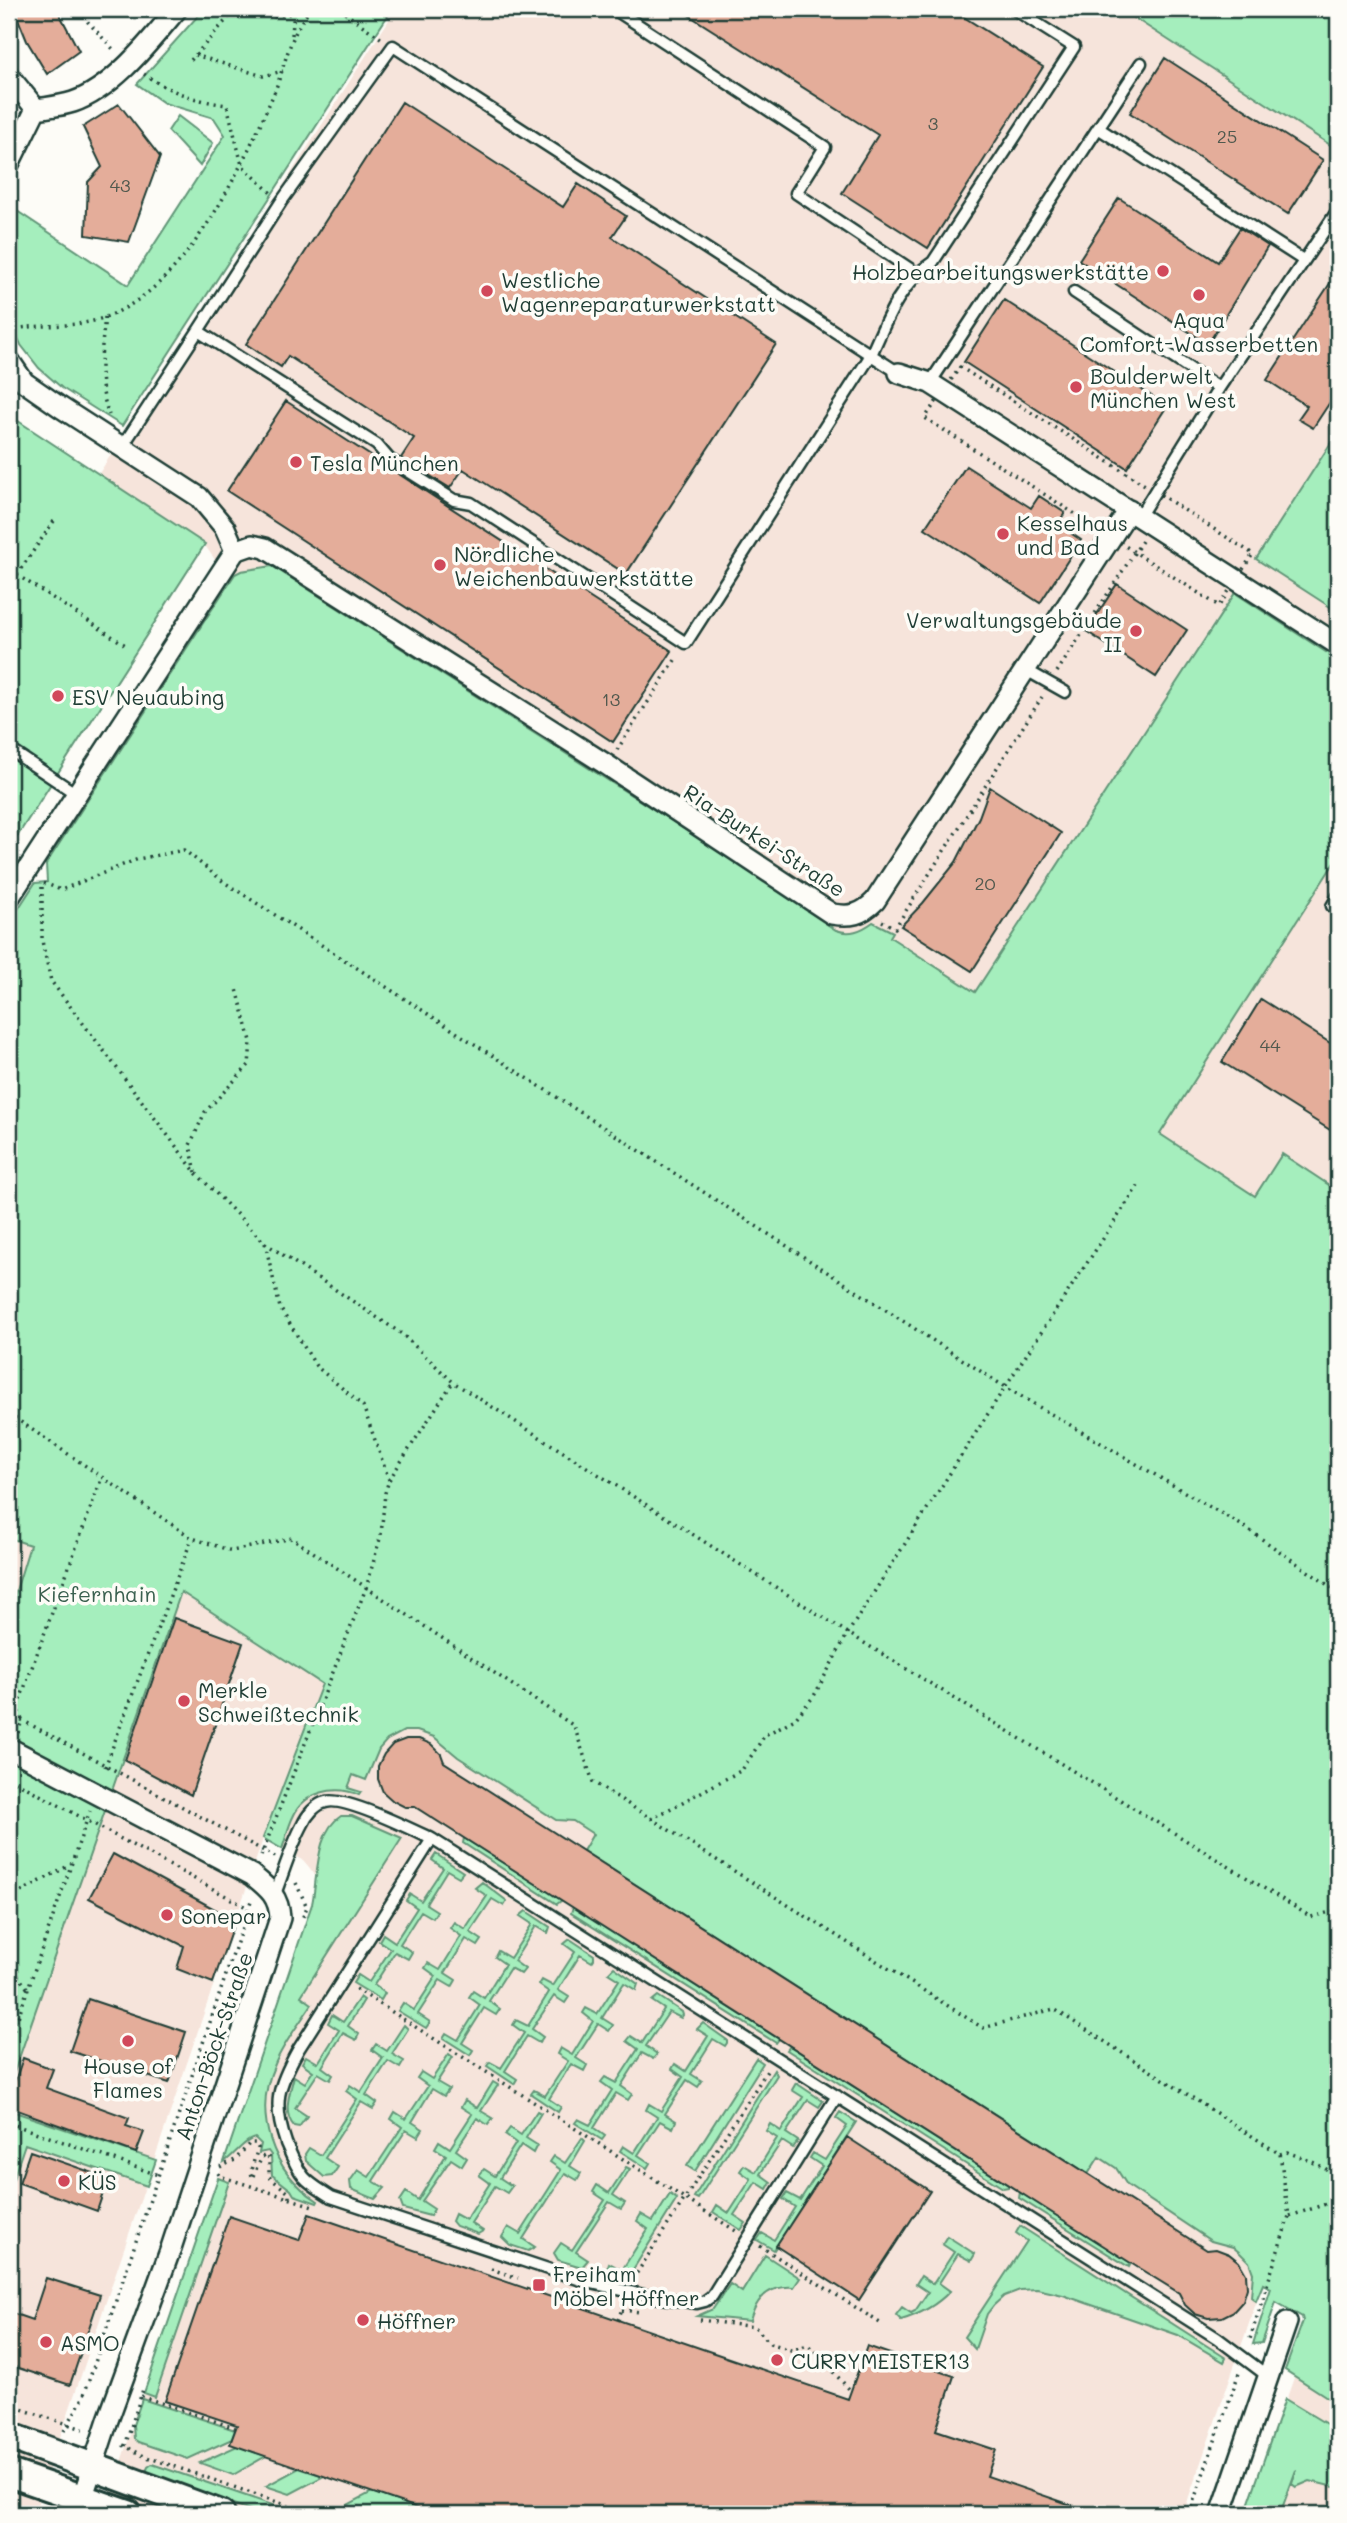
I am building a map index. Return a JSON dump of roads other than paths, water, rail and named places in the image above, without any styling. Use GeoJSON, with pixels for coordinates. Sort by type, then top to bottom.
{"type":"FeatureCollection","features":[{"type":"Feature","properties":{"kind":"main road"},"geometry":{"type":"LineString","coordinates":[[9,2436],[221,2514]]}},
{"type":"Feature","properties":{"kind":"main road"},"geometry":{"type":"LineString","coordinates":[[9,2473],[80,2506],[128,2514]]}},
{"type":"Feature","properties":{"kind":"street"},"geometry":{"type":"LineString","coordinates":[[36,109],[74,102],[106,83],[129,63],[177,9]]}},
{"type":"Feature","properties":{"kind":"street"},"geometry":{"type":"LineString","coordinates":[[9,76],[36,109]]}},
{"type":"Feature","properties":{"kind":"street"},"geometry":{"type":"LineString","coordinates":[[9,164],[36,109]]}},
{"type":"Feature","properties":{"kind":"street"},"geometry":{"type":"LineString","coordinates":[[9,360],[24,382],[199,497],[225,528],[235,551],[9,898]]}},
{"type":"Feature","properties":{"kind":"street"},"geometry":{"type":"LineString","coordinates":[[900,373],[936,387],[1338,645]]}},
{"type":"Feature","properties":{"kind":"street","name":"Ria-Burkei-Straße"},"geometry":{"type":"LineString","coordinates":[[235,551],[252,545],[265,548],[607,765],[832,914],[848,916],[864,912],[875,901],[1111,537],[1140,517]]}},
{"type":"Feature","properties":{"kind":"street"},"geometry":{"type":"LineString","coordinates":[[10,1749],[252,1875],[275,1894]]}},
{"type":"Feature","properties":{"kind":"street","name":"Anton-Böck-Straße"},"geometry":{"type":"LineString","coordinates":[[80,2506],[171,2248],[280,1918],[280,1905],[275,1894]]}},
{"type":"Feature","properties":{"kind":"street"},"geometry":{"type":"LineString","coordinates":[[1221,2514],[1287,2322]]}},
{"type":"Feature","properties":{"kind":"lane"},"geometry":{"type":"LineString","coordinates":[[614,9],[825,147],[796,193],[916,273]]}},
{"type":"Feature","properties":{"kind":"lane"},"geometry":{"type":"LineString","coordinates":[[198,331],[377,445],[389,459],[454,500],[471,503],[686,643],[871,355],[888,315],[916,273],[933,262],[1074,47],[1014,9]]}},
{"type":"Feature","properties":{"kind":"lane"},"geometry":{"type":"LineString","coordinates":[[122,447],[281,202],[393,46],[900,373]]}},
{"type":"Feature","properties":{"kind":"lane"},"geometry":{"type":"LineString","coordinates":[[936,387],[1141,63]]}},
{"type":"Feature","properties":{"kind":"lane"},"geometry":{"type":"LineString","coordinates":[[1098,128],[1303,261]]}},
{"type":"Feature","properties":{"kind":"lane"},"geometry":{"type":"LineString","coordinates":[[1140,517],[1219,388],[1338,210]]}},
{"type":"Feature","properties":{"kind":"lane"},"geometry":{"type":"LineString","coordinates":[[1074,292],[1219,388]]}},
{"type":"Feature","properties":{"kind":"lane"},"geometry":{"type":"LineString","coordinates":[[1026,670],[1065,692]]}},
{"type":"Feature","properties":{"kind":"lane"},"geometry":{"type":"LineString","coordinates":[[9,749],[75,793]]}},
{"type":"Feature","properties":{"kind":"lane"},"geometry":{"type":"LineString","coordinates":[[1338,896],[1332,905],[1338,910]]}},
{"type":"Feature","properties":{"kind":"lane"},"geometry":{"type":"LineString","coordinates":[[275,1894],[303,1824],[313,1810],[325,1802],[335,1801],[389,1819],[432,1839],[1244,2357],[1269,2377]]}},
{"type":"Feature","properties":{"kind":"lane"},"geometry":{"type":"LineString","coordinates":[[432,1839],[283,2077],[277,2105],[281,2129],[292,2158],[305,2178],[331,2197],[574,2278],[627,2292],[697,2303],[712,2296],[837,2096]]}},
{"type":"Feature","properties":{"kind":"place","name":"Holzbearbeitungswerkstätte"},"geometry":{"type":"Point","coordinates":[1163,271]}},
{"type":"Feature","properties":{"kind":"place","name":"Westliche Wagenreparaturwerkstatt"},"geometry":{"type":"Point","coordinates":[487,291]}},
{"type":"Feature","properties":{"kind":"place","name":"Aqua Comfort-Wasserbetten"},"geometry":{"type":"Point","coordinates":[1199,295]}},
{"type":"Feature","properties":{"kind":"place","name":"Boulderwelt München West"},"geometry":{"type":"Point","coordinates":[1076,387]}},
{"type":"Feature","properties":{"kind":"place","name":"Tesla München"},"geometry":{"type":"Point","coordinates":[296,462]}},
{"type":"Feature","properties":{"kind":"place","name":"Kesselhaus und Bad"},"geometry":{"type":"Point","coordinates":[1003,534]}},
{"type":"Feature","properties":{"kind":"place","name":"Nördliche Weichenbauwerkstätte"},"geometry":{"type":"Point","coordinates":[440,565]}},
{"type":"Feature","properties":{"kind":"place","name":"Verwaltungsgebäude II"},"geometry":{"type":"Point","coordinates":[1136,631]}},
{"type":"Feature","properties":{"kind":"place","name":"ESV Neuaubing"},"geometry":{"type":"Point","coordinates":[58,696]}},
{"type":"Feature","properties":{"kind":"place","name":"Merkle Schweißtechnik"},"geometry":{"type":"Point","coordinates":[184,1701]}},
{"type":"Feature","properties":{"kind":"place","name":"Sonepar"},"geometry":{"type":"Point","coordinates":[167,1915]}},
{"type":"Feature","properties":{"kind":"place","name":"House of Flames"},"geometry":{"type":"Point","coordinates":[128,2041]}},
{"type":"Feature","properties":{"kind":"place","name":"KÜS"},"geometry":{"type":"Point","coordinates":[64,2181]}},
{"type":"Feature","properties":{"kind":"place","name":"Freiham Möbel Höffner"},"geometry":{"type":"Point","coordinates":[539,2285]}},
{"type":"Feature","properties":{"kind":"place","name":"Höffner"},"geometry":{"type":"Point","coordinates":[363,2320]}},
{"type":"Feature","properties":{"kind":"place","name":"ASMO"},"geometry":{"type":"Point","coordinates":[46,2342]}},
{"type":"Feature","properties":{"kind":"place","name":"CURRYMEISTER13"},"geometry":{"type":"Point","coordinates":[777,2360]}},
{"type":"Feature","properties":{"kind":"park label","name":"Kiefernhain"},"geometry":{"type":"Point","coordinates":[97,1593]}}]}
